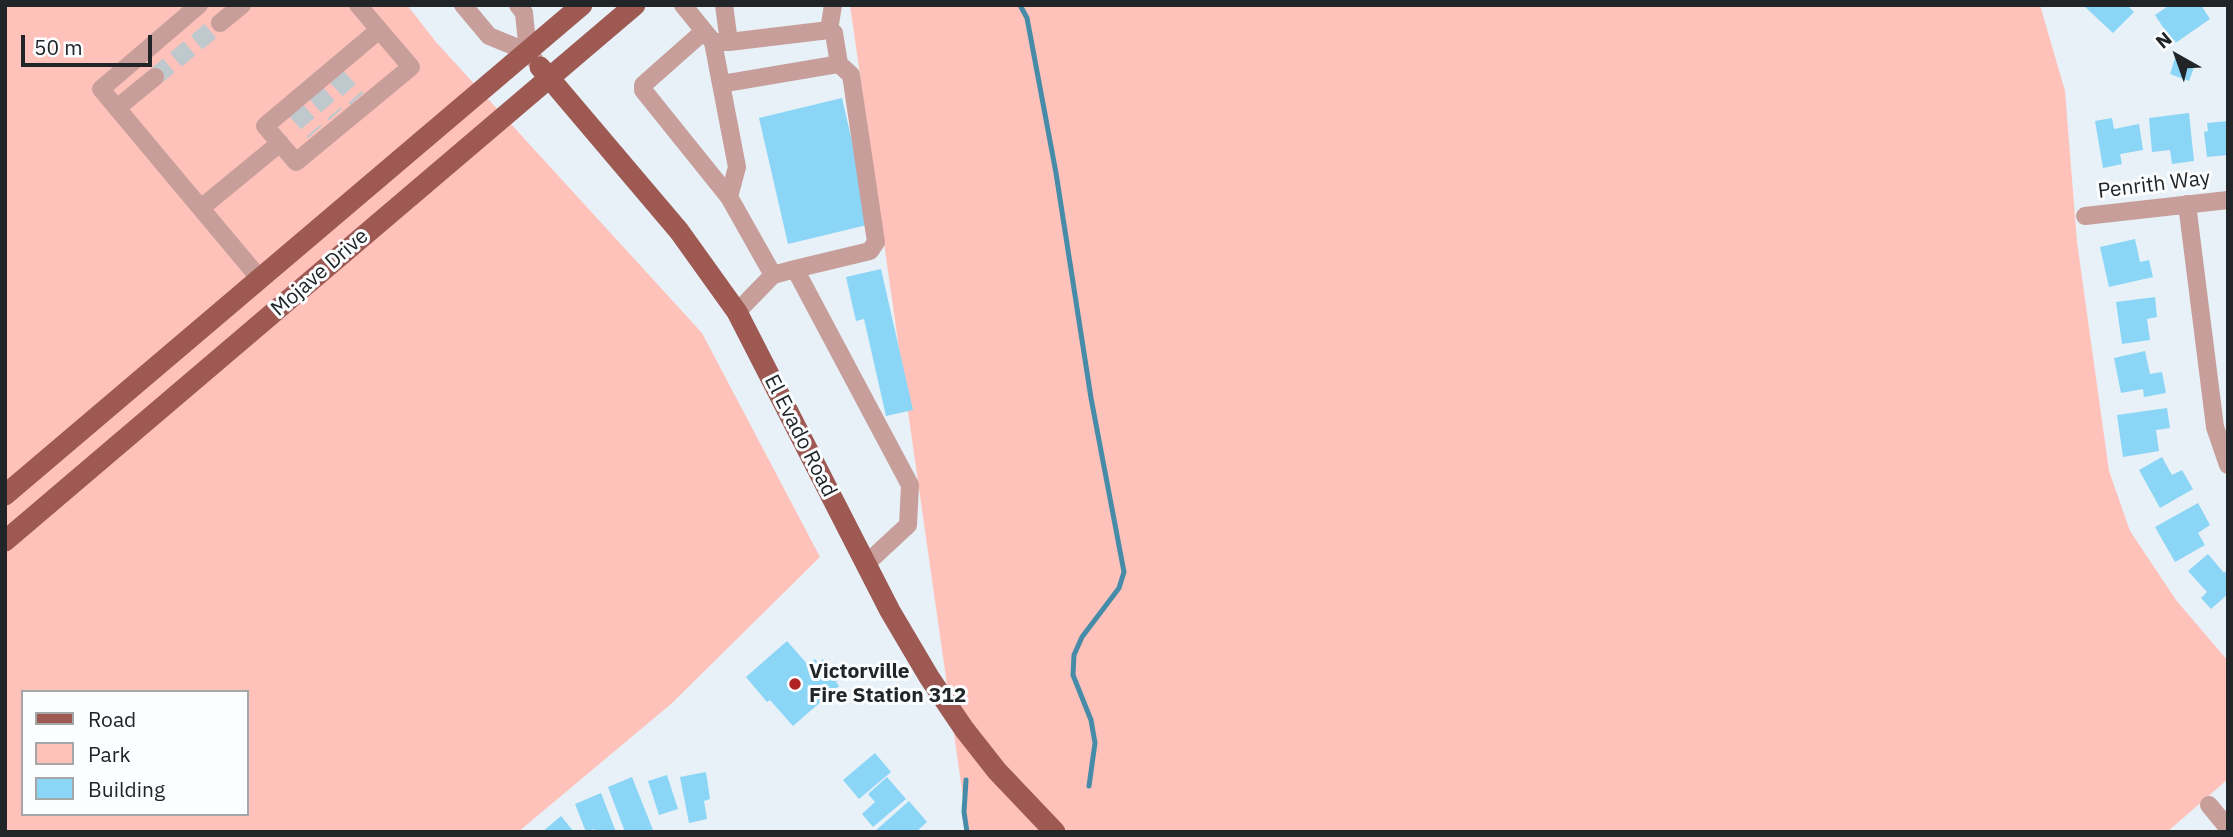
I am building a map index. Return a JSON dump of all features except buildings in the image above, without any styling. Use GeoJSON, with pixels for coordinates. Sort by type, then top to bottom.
{"type":"FeatureCollection","features":[{"type":"Feature","properties":{"kind":"main road","name":"Mojave Drive"},"geometry":{"type":"LineString","coordinates":[[5,541],[282,305],[539,65],[582,5]]}},
{"type":"Feature","properties":{"kind":"main road","name":"Mojave Drive"},"geometry":{"type":"LineString","coordinates":[[5,495],[260,279],[539,65],[635,5]]}},
{"type":"Feature","properties":{"kind":"main road","name":"El Evado Road"},"geometry":{"type":"LineString","coordinates":[[539,65],[679,231],[737,312],[890,611],[964,729],[998,771],[1055,832]]}},
{"type":"Feature","properties":{"kind":"main road"},"geometry":{"type":"LineString","coordinates":[[260,279],[282,305]]}},
{"type":"Feature","properties":{"kind":"street"},"geometry":{"type":"LineString","coordinates":[[199,5],[101,89],[260,279]]}},
{"type":"Feature","properties":{"kind":"street"},"geometry":{"type":"LineString","coordinates":[[220,23],[242,5]]}},
{"type":"Feature","properties":{"kind":"street"},"geometry":{"type":"LineString","coordinates":[[358,5],[411,67],[318,136],[296,162],[265,126],[294,107],[379,30]]}},
{"type":"Feature","properties":{"kind":"street","name":"El Evado Road"},"geometry":{"type":"LineString","coordinates":[[463,5],[489,36],[539,65]]}},
{"type":"Feature","properties":{"kind":"street"},"geometry":{"type":"LineString","coordinates":[[517,5],[524,13],[539,65]]}},
{"type":"Feature","properties":{"kind":"street"},"geometry":{"type":"LineString","coordinates":[[683,5],[715,38]]}},
{"type":"Feature","properties":{"kind":"street"},"geometry":{"type":"LineString","coordinates":[[724,5],[715,38],[737,167],[729,197]]}},
{"type":"Feature","properties":{"kind":"street"},"geometry":{"type":"LineString","coordinates":[[829,30],[833,5]]}},
{"type":"Feature","properties":{"kind":"street"},"geometry":{"type":"LineString","coordinates":[[737,312],[773,275],[870,251],[876,242],[851,75],[839,64],[834,33],[829,30],[715,38],[643,85],[643,90],[729,197],[773,275]]}},
{"type":"Feature","properties":{"kind":"street"},"geometry":{"type":"LineString","coordinates":[[721,84],[839,64]]}},
{"type":"Feature","properties":{"kind":"street"},"geometry":{"type":"LineString","coordinates":[[117,108],[155,77]]}},
{"type":"Feature","properties":{"kind":"street"},"geometry":{"type":"LineString","coordinates":[[201,208],[280,143]]}},
{"type":"Feature","properties":{"kind":"street","name":"Penrith Way"},"geometry":{"type":"LineString","coordinates":[[2085,216],[2228,200]]}},
{"type":"Feature","properties":{"kind":"street"},"geometry":{"type":"LineString","coordinates":[[2187,204],[2215,427],[2228,465]]}},
{"type":"Feature","properties":{"kind":"street"},"geometry":{"type":"LineString","coordinates":[[795,269],[910,485],[908,525],[866,564]]}},
{"type":"Feature","properties":{"kind":"street"},"geometry":{"type":"LineString","coordinates":[[2208,805],[2228,828]]}},
{"type":"Feature","properties":{"kind":"green space"},"geometry":{"type":"Polygon","coordinates":[[[5,5],[407,5],[436,42],[702,333],[820,557],[671,704],[518,832],[5,832],[5,5]]]}},
{"type":"Feature","properties":{"kind":"green space"},"geometry":{"type":"Polygon","coordinates":[[[850,5],[2040,5],[2065,91],[2077,242],[2109,471],[2130,531],[2176,600],[2228,661],[2228,779],[2167,832],[968,832],[850,5]]]}},
{"type":"Feature","properties":{"kind":"waterway"},"geometry":{"type":"LineString","coordinates":[[1020,5],[1027,18],[1056,173],[1091,398],[1124,572],[1119,588],[1082,637],[1074,655],[1073,675],[1091,720],[1095,743],[1089,786]]}},
{"type":"Feature","properties":{"kind":"waterway"},"geometry":{"type":"LineString","coordinates":[[966,780],[964,812],[967,832]]}},
{"type":"Feature","properties":{"kind":"tunnel"},"geometry":{"type":"LineString","coordinates":[[155,77],[220,23]]}},
{"type":"Feature","properties":{"kind":"tunnel"},"geometry":{"type":"LineString","coordinates":[[337,77],[357,99]]}},
{"type":"Feature","properties":{"kind":"tunnel"},"geometry":{"type":"LineString","coordinates":[[316,93],[335,115]]}},
{"type":"Feature","properties":{"kind":"tunnel"},"geometry":{"type":"LineString","coordinates":[[296,110],[315,132]]}},
{"type":"Feature","properties":{"kind":"place","name":"Victorville Fire Station 312"},"geometry":{"type":"Point","coordinates":[795,684]}}]}
